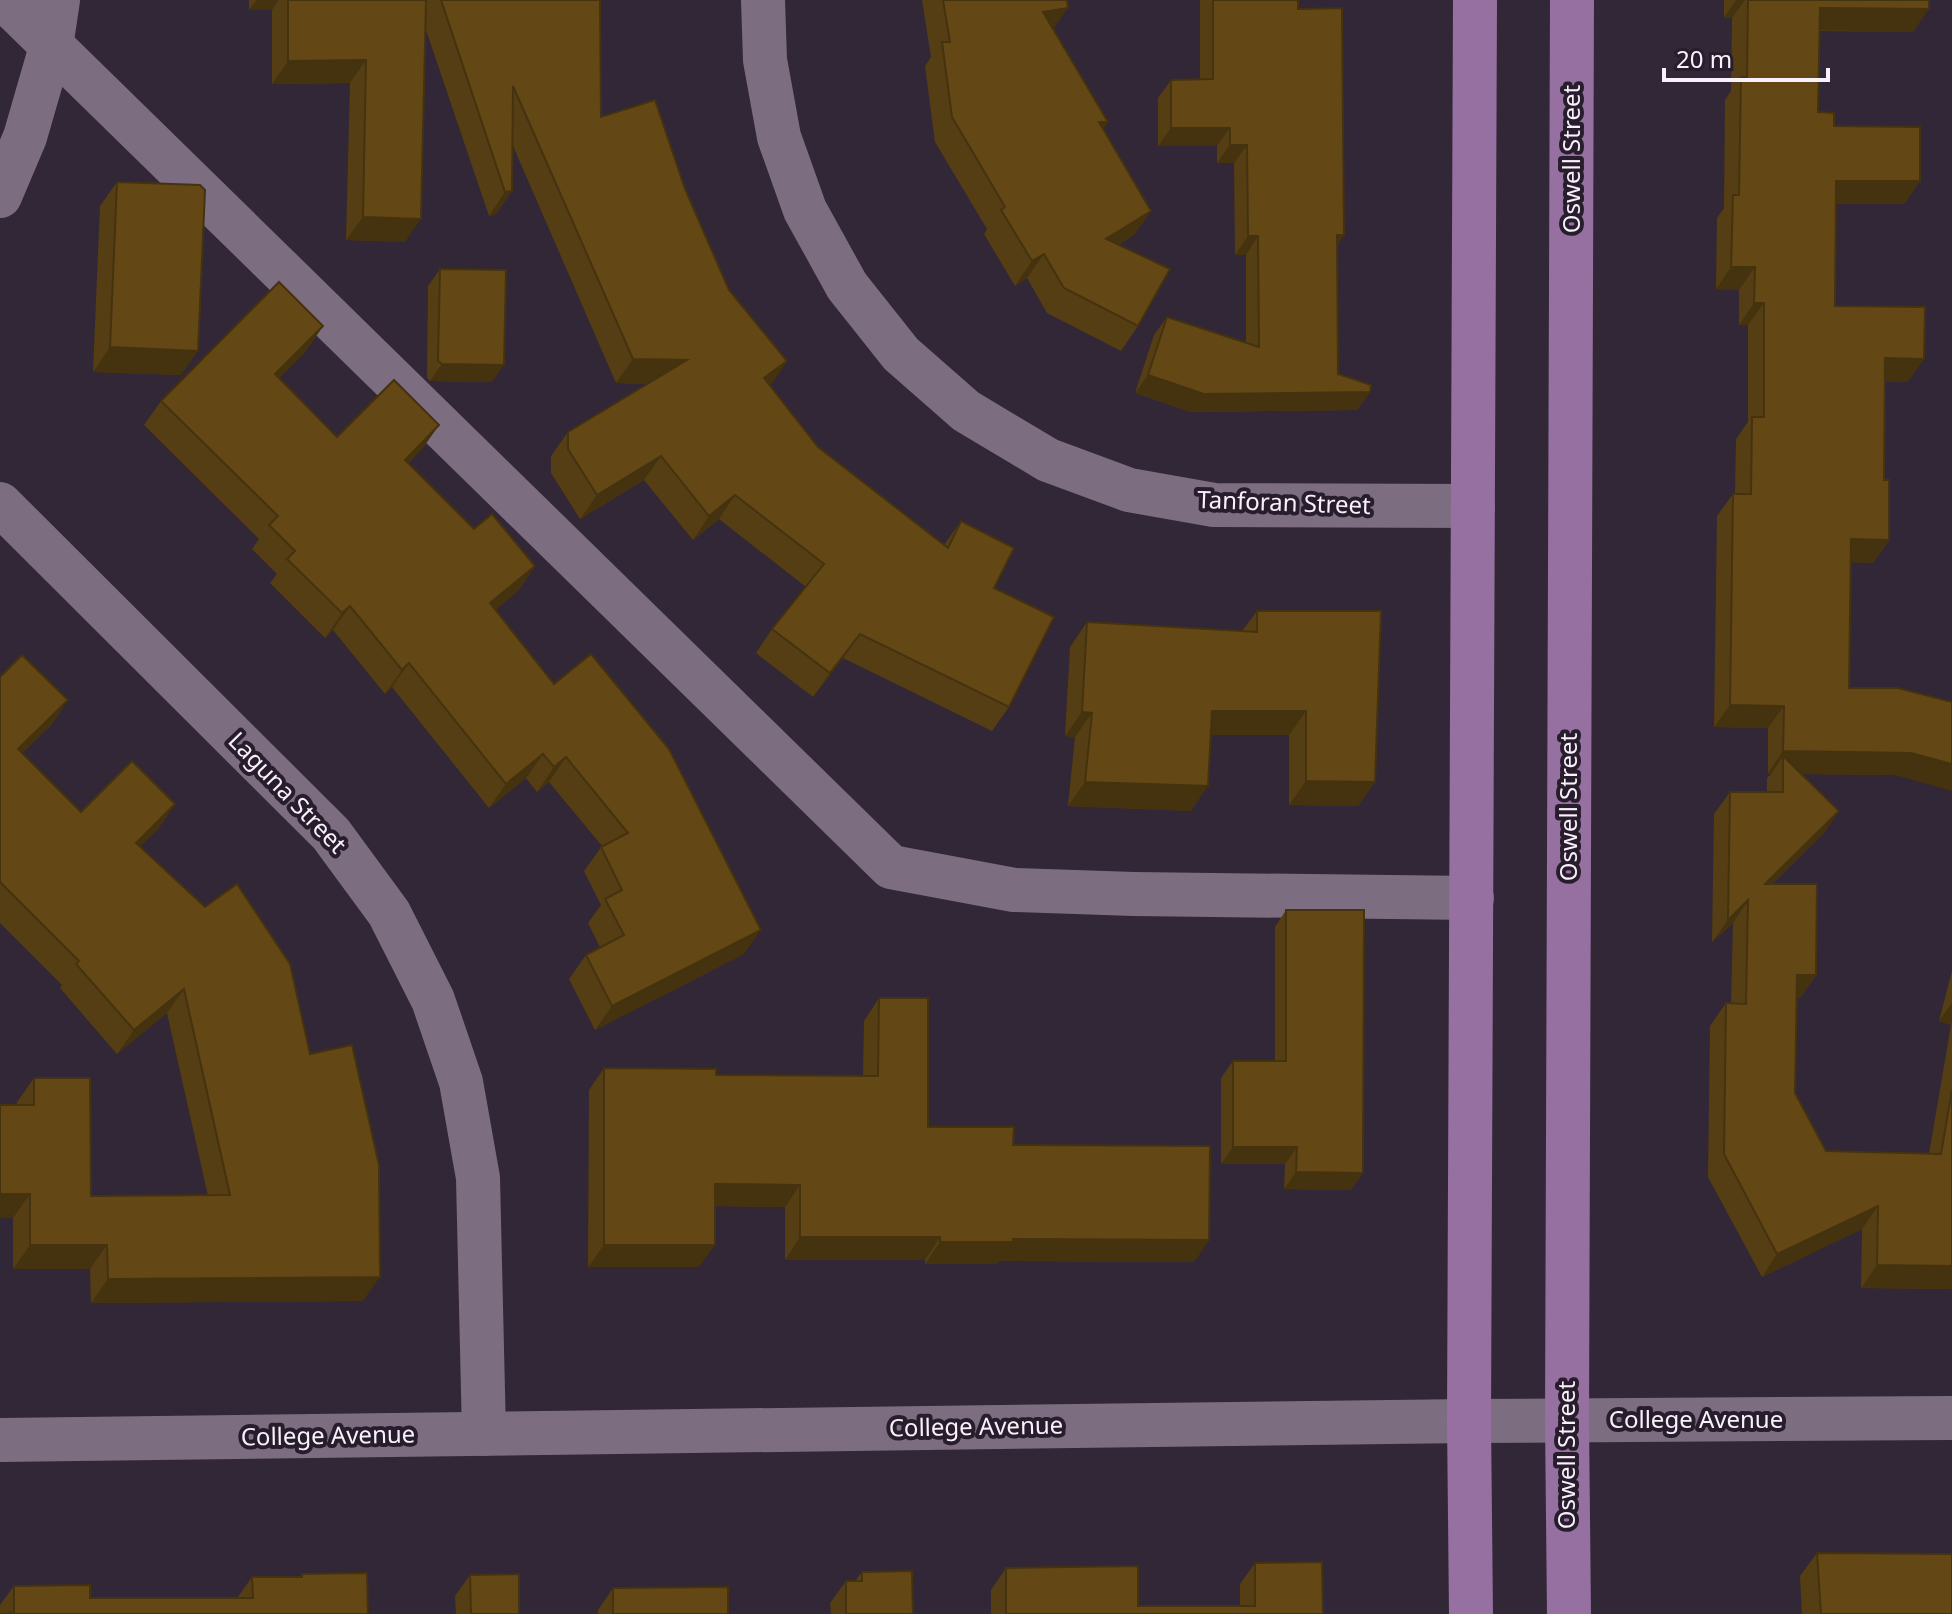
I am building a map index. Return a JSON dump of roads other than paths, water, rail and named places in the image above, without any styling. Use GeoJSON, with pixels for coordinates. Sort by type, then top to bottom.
{"type":"FeatureCollection","features":[{"type":"Feature","properties":{"kind":"main road"},"geometry":{"type":"LineString","coordinates":[[1471,1614],[1469,1421],[1475,0]]}},
{"type":"Feature","properties":{"kind":"main road","name":"Oswell Street"},"geometry":{"type":"LineString","coordinates":[[1569,1614],[1572,0]]}},
{"type":"Feature","properties":{"kind":"street"},"geometry":{"type":"LineString","coordinates":[[5,0],[891,867],[1014,890],[1472,898]]}},
{"type":"Feature","properties":{"kind":"street"},"geometry":{"type":"LineString","coordinates":[[0,196],[25,137],[51,47],[58,0]]}},
{"type":"Feature","properties":{"kind":"street","name":"Tanforan Street"},"geometry":{"type":"LineString","coordinates":[[763,0],[765,60],[779,137],[805,210],[847,286],[883,332],[901,354],[966,411],[1048,460],[1129,490],[1214,505],[1473,506]]}},
{"type":"Feature","properties":{"kind":"street","name":"Laguna Street"},"geometry":{"type":"LineString","coordinates":[[0,504],[331,834],[389,913],[433,1000],[461,1082],[478,1178],[484,1434]]}},
{"type":"Feature","properties":{"kind":"street","name":"College Avenue"},"geometry":{"type":"LineString","coordinates":[[0,1440],[1469,1421],[1952,1418]]}}]}
